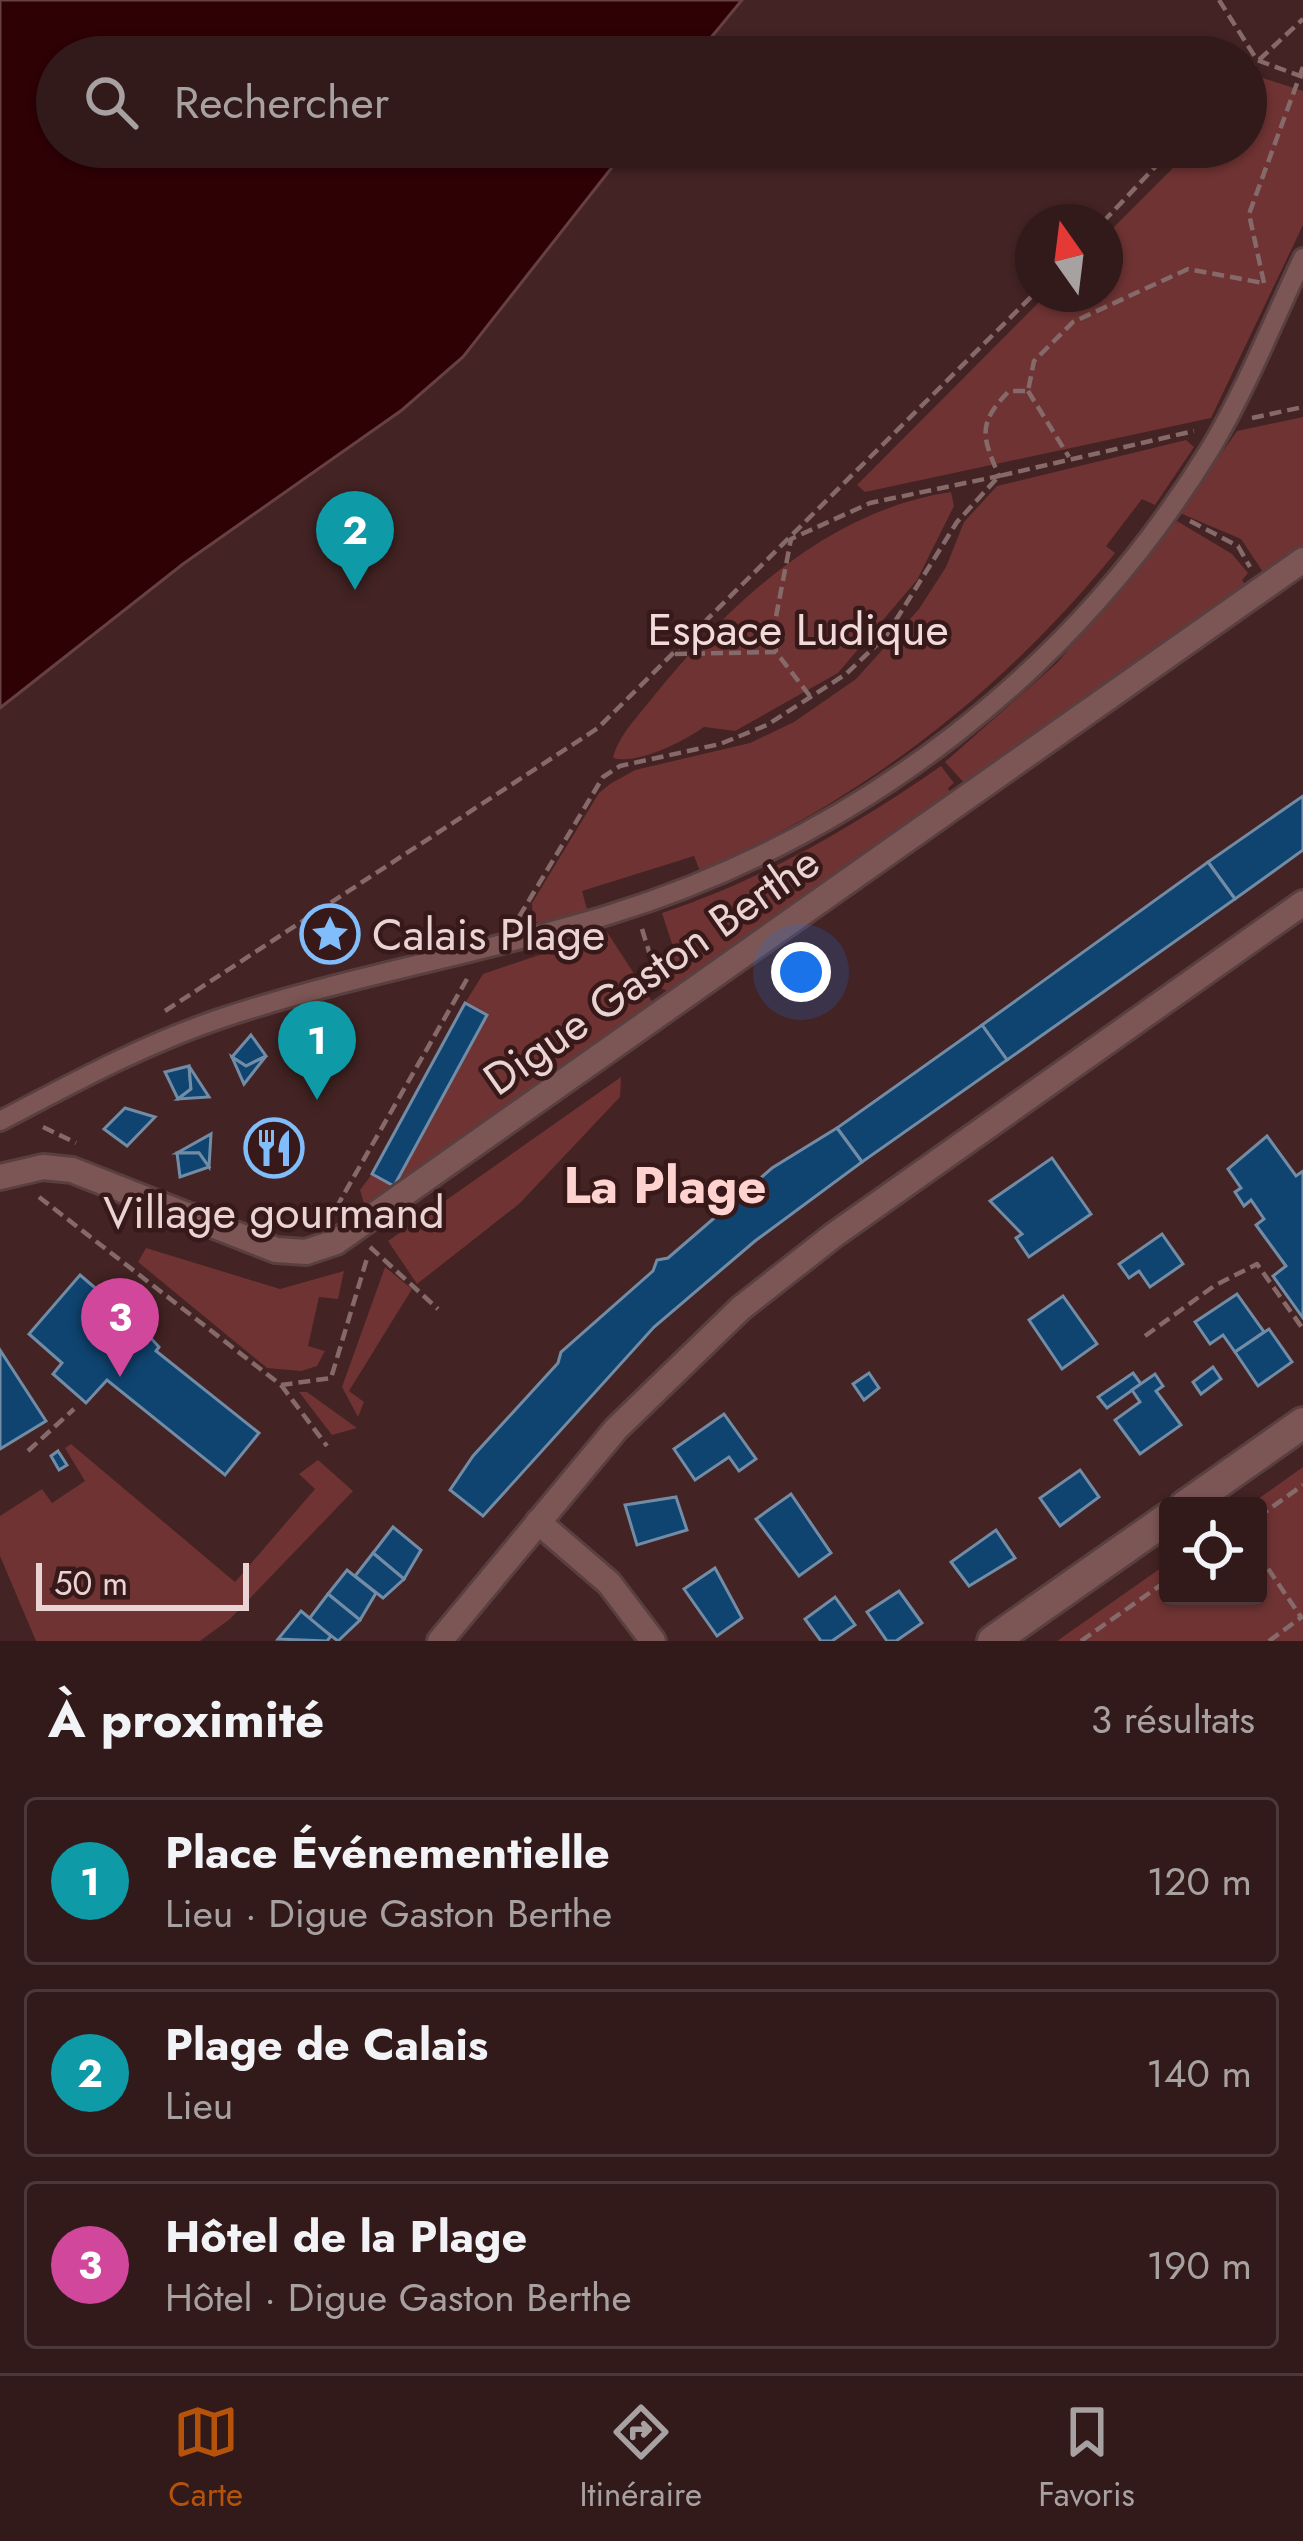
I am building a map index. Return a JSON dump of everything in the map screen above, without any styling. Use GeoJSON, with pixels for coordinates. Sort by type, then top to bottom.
{"type":"FeatureCollection","features":[{"type":"Feature","properties":{"kind":"street","name":"Digue Gaston Berthe"},"geometry":{"type":"LineString","coordinates":[[8,1117],[119,1060],[218,1019],[635,906],[754,861],[848,810],[923,760],[1056,644],[1168,511],[1224,424],[1303,258]]}},
{"type":"Feature","properties":{"kind":"street","name":"Digue Gaston Berthe"},"geometry":{"type":"LineString","coordinates":[[0,1177],[43,1167],[72,1170],[276,1250],[322,1248],[355,1232],[1303,560]]}},
{"type":"Feature","properties":{"kind":"street"},"geometry":{"type":"LineString","coordinates":[[440,1641],[638,1406],[754,1297],[1303,903]]}},
{"type":"Feature","properties":{"kind":"street"},"geometry":{"type":"LineString","coordinates":[[1198,1497],[1303,1423]]}},
{"type":"Feature","properties":{"kind":"street"},"geometry":{"type":"LineString","coordinates":[[1233,1497],[1303,1448]]}},
{"type":"Feature","properties":{"kind":"street"},"geometry":{"type":"LineString","coordinates":[[538,1522],[609,1583],[653,1641]]}},
{"type":"Feature","properties":{"kind":"street"},"geometry":{"type":"LineString","coordinates":[[994,1641],[1159,1524]]}},
{"type":"Feature","properties":{"kind":"street"},"geometry":{"type":"LineString","coordinates":[[1029,1641],[1159,1549]]}},
{"type":"Feature","properties":{"kind":"path"},"geometry":{"type":"LineString","coordinates":[[1219,0],[1239,36]]}},
{"type":"Feature","properties":{"kind":"path"},"geometry":{"type":"LineString","coordinates":[[1267,52],[1303,19]]}},
{"type":"Feature","properties":{"kind":"path"},"geometry":{"type":"LineString","coordinates":[[1267,63],[1302,77]]}},
{"type":"Feature","properties":{"kind":"path"},"geometry":{"type":"LineString","coordinates":[[1267,167],[1303,67]]}},
{"type":"Feature","properties":{"kind":"path"},"geometry":{"type":"LineString","coordinates":[[1120,204],[1154,168]]}},
{"type":"Feature","properties":{"kind":"path"},"geometry":{"type":"LineString","coordinates":[[1264,284],[1249,214],[1267,168]]}},
{"type":"Feature","properties":{"kind":"path"},"geometry":{"type":"LineString","coordinates":[[1070,459],[1028,391],[1034,361],[1073,322],[1188,269],[1264,284],[1286,295]]}},
{"type":"Feature","properties":{"kind":"path"},"geometry":{"type":"LineString","coordinates":[[160,1015],[598,728],[1016,312]]}},
{"type":"Feature","properties":{"kind":"path"},"geometry":{"type":"LineString","coordinates":[[999,476],[985,442],[987,414],[1009,391],[1028,391]]}},
{"type":"Feature","properties":{"kind":"path"},"geometry":{"type":"LineString","coordinates":[[791,539],[870,503],[1303,406]]}},
{"type":"Feature","properties":{"kind":"path"},"geometry":{"type":"LineString","coordinates":[[506,943],[531,892],[603,776],[620,766],[720,744],[767,725],[811,697],[886,636],[957,522],[999,476]]}},
{"type":"Feature","properties":{"kind":"path"},"geometry":{"type":"LineString","coordinates":[[1168,511],[1238,546],[1262,589]]}},
{"type":"Feature","properties":{"kind":"path"},"geometry":{"type":"LineString","coordinates":[[791,539],[774,628],[776,652],[811,697]]}},
{"type":"Feature","properties":{"kind":"path"},"geometry":{"type":"LineString","coordinates":[[675,654],[776,652]]}},
{"type":"Feature","properties":{"kind":"path"},"geometry":{"type":"LineString","coordinates":[[635,906],[668,1010]]}},
{"type":"Feature","properties":{"kind":"path"},"geometry":{"type":"LineString","coordinates":[[326,1223],[361,1173],[465,985],[477,951]]}},
{"type":"Feature","properties":{"kind":"path"},"geometry":{"type":"LineString","coordinates":[[8,1117],[83,1146]]}},
{"type":"Feature","properties":{"kind":"path"},"geometry":{"type":"LineString","coordinates":[[33,1195],[63,1212],[281,1385],[327,1446]]}},
{"type":"Feature","properties":{"kind":"path"},"geometry":{"type":"LineString","coordinates":[[281,1385],[331,1378],[370,1247],[439,1309]]}},
{"type":"Feature","properties":{"kind":"path"},"geometry":{"type":"LineString","coordinates":[[1145,1336],[1214,1286],[1258,1264],[1303,1329]]}},
{"type":"Feature","properties":{"kind":"path"},"geometry":{"type":"LineString","coordinates":[[28,1451],[74,1409]]}},
{"type":"Feature","properties":{"kind":"path"},"geometry":{"type":"LineString","coordinates":[[1267,1511],[1303,1485]]}},
{"type":"Feature","properties":{"kind":"path"},"geometry":{"type":"LineString","coordinates":[[1267,1567],[1302,1617],[1269,1641]]}},
{"type":"Feature","properties":{"kind":"path"},"geometry":{"type":"LineString","coordinates":[[1081,1641],[1159,1586]]}},
{"type":"Feature","properties":{"kind":"green space"},"geometry":{"type":"Polygon","coordinates":[[[1267,79],[1303,91],[1303,225],[1211,418],[865,492],[857,485],[1029,312],[1123,312],[1123,218],[1173,168],[1267,168],[1267,79]]]}},
{"type":"Feature","properties":{"kind":"green space"},"geometry":{"type":"Polygon","coordinates":[[[1303,417],[1303,548],[1265,575],[1241,539],[1180,513],[1237,431],[1303,417]]]}},
{"type":"Feature","properties":{"kind":"green space"},"geometry":{"type":"Polygon","coordinates":[[[1186,440],[1194,447],[1155,505],[1142,499],[1106,546],[1115,553],[1071,604],[1026,651],[927,737],[818,810],[700,871],[694,856],[582,891],[587,909],[543,923],[533,921],[532,903],[599,793],[635,770],[750,743],[794,722],[856,679],[919,609],[946,567],[964,522],[997,486],[1186,440]]]}},
{"type":"Feature","properties":{"kind":"green space","name":"Espace Ludique"},"geometry":{"type":"Polygon","coordinates":[[[951,492],[954,506],[917,580],[838,673],[735,731],[704,727],[647,755],[613,758],[630,726],[682,663],[747,596],[822,541],[863,519],[906,502],[951,492]]]}},
{"type":"Feature","properties":{"kind":"green space"},"geometry":{"type":"Polygon","coordinates":[[[1177,521],[1232,554],[1248,573],[1242,580],[1247,587],[967,786],[945,762],[1057,663],[1177,521]]]}},
{"type":"Feature","properties":{"kind":"green space"},"geometry":{"type":"Polygon","coordinates":[[[941,766],[954,783],[948,788],[952,796],[673,994],[661,988],[652,960],[673,947],[662,913],[807,850],[941,766]]]}},
{"type":"Feature","properties":{"kind":"green space"},"geometry":{"type":"Polygon","coordinates":[[[607,932],[655,1006],[366,1210],[360,1190],[372,1174],[395,1185],[487,1015],[465,1003],[483,974],[607,932]]]}},
{"type":"Feature","properties":{"kind":"green space"},"geometry":{"type":"Polygon","coordinates":[[[621,1077],[620,1097],[519,1204],[417,1284],[388,1241],[621,1077]]]}},
{"type":"Feature","properties":{"kind":"green space"},"geometry":{"type":"Polygon","coordinates":[[[146,1248],[280,1289],[344,1271],[338,1299],[319,1297],[308,1346],[325,1351],[317,1366],[301,1371],[267,1368],[138,1262],[146,1248]]]}},
{"type":"Feature","properties":{"kind":"green space"},"geometry":{"type":"Polygon","coordinates":[[[385,1267],[412,1289],[349,1391],[364,1402],[358,1417],[342,1387],[385,1267]]]}},
{"type":"Feature","properties":{"kind":"green space"},"geometry":{"type":"Polygon","coordinates":[[[299,1392],[307,1392],[357,1428],[332,1435],[299,1392]]]}},
{"type":"Feature","properties":{"kind":"green space"},"geometry":{"type":"Polygon","coordinates":[[[71,1444],[235,1582],[315,1489],[299,1474],[318,1460],[353,1491],[230,1619],[200,1641],[36,1641],[0,1556],[0,1516],[42,1489],[52,1503],[85,1481],[65,1448],[71,1444]]]}},
{"type":"Feature","properties":{"kind":"green space"},"geometry":{"type":"Polygon","coordinates":[[[1303,1467],[1303,1641],[1057,1641],[1159,1569],[1159,1605],[1267,1605],[1267,1497],[1261,1497],[1303,1467]]]}},
{"type":"Feature","properties":{"kind":"shaded area"},"geometry":{"type":"Polygon","coordinates":[[[0,0],[742,0],[712,36],[36,36],[36,168],[612,168],[463,357],[402,410],[183,564],[0,708],[0,0]]]}},
{"type":"Feature","properties":{"kind":"building"},"geometry":{"type":"Polygon","coordinates":[[[1303,796],[1303,850],[1235,899],[1208,862],[1303,796]]]}},
{"type":"Feature","properties":{"kind":"building"},"geometry":{"type":"Polygon","coordinates":[[[1208,862],[1235,899],[1007,1060],[982,1025],[1208,862]]]}},
{"type":"Feature","properties":{"kind":"building"},"geometry":{"type":"Polygon","coordinates":[[[465,1003],[487,1015],[394,1186],[372,1174],[465,1003]]]}},
{"type":"Feature","properties":{"kind":"building"},"geometry":{"type":"Polygon","coordinates":[[[982,1025],[1007,1060],[862,1162],[837,1128],[982,1025]]]}},
{"type":"Feature","properties":{"kind":"building"},"geometry":{"type":"Polygon","coordinates":[[[251,1035],[266,1056],[246,1066],[232,1057],[251,1035]]]}},
{"type":"Feature","properties":{"kind":"building"},"geometry":{"type":"Polygon","coordinates":[[[266,1056],[244,1084],[232,1057],[246,1066],[266,1056]]]}},
{"type":"Feature","properties":{"kind":"building"},"geometry":{"type":"Polygon","coordinates":[[[189,1066],[191,1089],[178,1099],[165,1072],[189,1066]]]}},
{"type":"Feature","properties":{"kind":"building"},"geometry":{"type":"Polygon","coordinates":[[[189,1066],[209,1097],[178,1099],[191,1089],[189,1066]]]}},
{"type":"Feature","properties":{"kind":"building"},"geometry":{"type":"Polygon","coordinates":[[[125,1108],[155,1117],[127,1146],[104,1129],[125,1108]]]}},
{"type":"Feature","properties":{"kind":"building"},"geometry":{"type":"Polygon","coordinates":[[[837,1128],[862,1162],[755,1241],[654,1327],[483,1516],[450,1490],[473,1456],[558,1363],[561,1352],[653,1271],[657,1260],[668,1258],[772,1168],[837,1128]]]}},
{"type":"Feature","properties":{"kind":"building"},"geometry":{"type":"Polygon","coordinates":[[[211,1134],[209,1167],[199,1153],[177,1153],[211,1134]]]}},
{"type":"Feature","properties":{"kind":"building"},"geometry":{"type":"Polygon","coordinates":[[[1267,1136],[1296,1176],[1303,1171],[1303,1318],[1273,1276],[1286,1266],[1256,1225],[1264,1219],[1251,1200],[1244,1206],[1235,1192],[1241,1188],[1228,1169],[1267,1136]]]}},
{"type":"Feature","properties":{"kind":"building"},"geometry":{"type":"Polygon","coordinates":[[[177,1153],[199,1153],[209,1167],[180,1177],[177,1153]]]}},
{"type":"Feature","properties":{"kind":"building"},"geometry":{"type":"Polygon","coordinates":[[[1052,1158],[1091,1214],[1029,1257],[1016,1238],[1022,1234],[990,1201],[1052,1158]]]}},
{"type":"Feature","properties":{"kind":"building"},"geometry":{"type":"Polygon","coordinates":[[[1162,1234],[1183,1264],[1150,1287],[1139,1271],[1129,1278],[1119,1264],[1162,1234]]]}},
{"type":"Feature","properties":{"kind":"building"},"geometry":{"type":"Polygon","coordinates":[[[80,1275],[140,1326],[159,1347],[156,1351],[259,1433],[225,1475],[107,1380],[86,1403],[53,1374],[62,1363],[29,1334],[80,1275]]]}},
{"type":"Feature","properties":{"kind":"building"},"geometry":{"type":"Polygon","coordinates":[[[1237,1294],[1264,1332],[1235,1352],[1223,1335],[1210,1344],[1195,1322],[1237,1294]]]}},
{"type":"Feature","properties":{"kind":"building"},"geometry":{"type":"Polygon","coordinates":[[[1063,1296],[1097,1344],[1062,1369],[1029,1320],[1063,1296]]]}},
{"type":"Feature","properties":{"kind":"building"},"geometry":{"type":"Polygon","coordinates":[[[1269,1329],[1292,1362],[1258,1386],[1235,1352],[1269,1329]]]}},
{"type":"Feature","properties":{"kind":"building"},"geometry":{"type":"Polygon","coordinates":[[[0,1350],[46,1421],[0,1449],[0,1350]]]}},
{"type":"Feature","properties":{"kind":"building"},"geometry":{"type":"Polygon","coordinates":[[[1213,1367],[1221,1379],[1201,1394],[1193,1382],[1213,1367]]]}},
{"type":"Feature","properties":{"kind":"building"},"geometry":{"type":"Polygon","coordinates":[[[869,1373],[879,1388],[864,1400],[853,1384],[869,1373]]]}},
{"type":"Feature","properties":{"kind":"building"},"geometry":{"type":"Polygon","coordinates":[[[1133,1373],[1141,1384],[1107,1408],[1098,1397],[1133,1373]]]}},
{"type":"Feature","properties":{"kind":"building"},"geometry":{"type":"Polygon","coordinates":[[[1155,1374],[1163,1386],[1156,1391],[1181,1425],[1140,1454],[1115,1420],[1140,1402],[1132,1390],[1155,1374]]]}},
{"type":"Feature","properties":{"kind":"building"},"geometry":{"type":"Polygon","coordinates":[[[724,1414],[756,1459],[739,1471],[729,1457],[695,1480],[674,1449],[724,1414]]]}},
{"type":"Feature","properties":{"kind":"building"},"geometry":{"type":"Polygon","coordinates":[[[58,1451],[67,1465],[59,1470],[51,1456],[58,1451]]]}},
{"type":"Feature","properties":{"kind":"building"},"geometry":{"type":"Polygon","coordinates":[[[1080,1470],[1099,1497],[1060,1526],[1040,1498],[1080,1470]]]}},
{"type":"Feature","properties":{"kind":"building"},"geometry":{"type":"Polygon","coordinates":[[[791,1494],[831,1553],[799,1576],[756,1519],[791,1494]]]}},
{"type":"Feature","properties":{"kind":"building"},"geometry":{"type":"Polygon","coordinates":[[[676,1497],[687,1530],[637,1545],[625,1505],[676,1497]]]}},
{"type":"Feature","properties":{"kind":"building"},"geometry":{"type":"Polygon","coordinates":[[[393,1527],[421,1550],[404,1579],[373,1553],[393,1527]]]}},
{"type":"Feature","properties":{"kind":"building"},"geometry":{"type":"Polygon","coordinates":[[[996,1530],[1015,1558],[969,1586],[951,1562],[996,1530]]]}},
{"type":"Feature","properties":{"kind":"building"},"geometry":{"type":"Polygon","coordinates":[[[373,1553],[404,1579],[383,1598],[355,1576],[373,1553]]]}},
{"type":"Feature","properties":{"kind":"building"},"geometry":{"type":"Polygon","coordinates":[[[715,1568],[742,1618],[717,1636],[684,1589],[715,1568]]]}},
{"type":"Feature","properties":{"kind":"building"},"geometry":{"type":"Polygon","coordinates":[[[347,1570],[376,1593],[360,1620],[328,1594],[347,1570]]]}},
{"type":"Feature","properties":{"kind":"building"},"geometry":{"type":"Polygon","coordinates":[[[899,1591],[922,1623],[896,1641],[887,1641],[867,1612],[899,1591]]]}},
{"type":"Feature","properties":{"kind":"building"},"geometry":{"type":"Polygon","coordinates":[[[328,1594],[360,1620],[338,1641],[309,1619],[328,1594]]]}},
{"type":"Feature","properties":{"kind":"building"},"geometry":{"type":"Polygon","coordinates":[[[835,1597],[855,1625],[832,1641],[821,1641],[805,1619],[835,1597]]]}},
{"type":"Feature","properties":{"kind":"building"},"geometry":{"type":"Polygon","coordinates":[[[301,1611],[331,1636],[327,1641],[278,1639],[301,1611]]]}},
{"type":"Feature","properties":{"kind":"place","name":"Plage de Calais"},"geometry":{"type":"Point","coordinates":[355,590]}},
{"type":"Feature","properties":{"kind":"place","name":"Calais Plage"},"geometry":{"type":"Point","coordinates":[330,934]}},
{"type":"Feature","properties":{"kind":"place","name":"Place Événementielle"},"geometry":{"type":"Point","coordinates":[317,1100]}},
{"type":"Feature","properties":{"kind":"place","name":"Village gourmand"},"geometry":{"type":"Point","coordinates":[274,1148]}},
{"type":"Feature","properties":{"kind":"place","name":"Hôtel de la Plage"},"geometry":{"type":"Point","coordinates":[120,1377]}},
{"type":"Feature","properties":{"kind":"district","name":"La Plage"},"geometry":{"type":"Point","coordinates":[665,1185]}}]}
